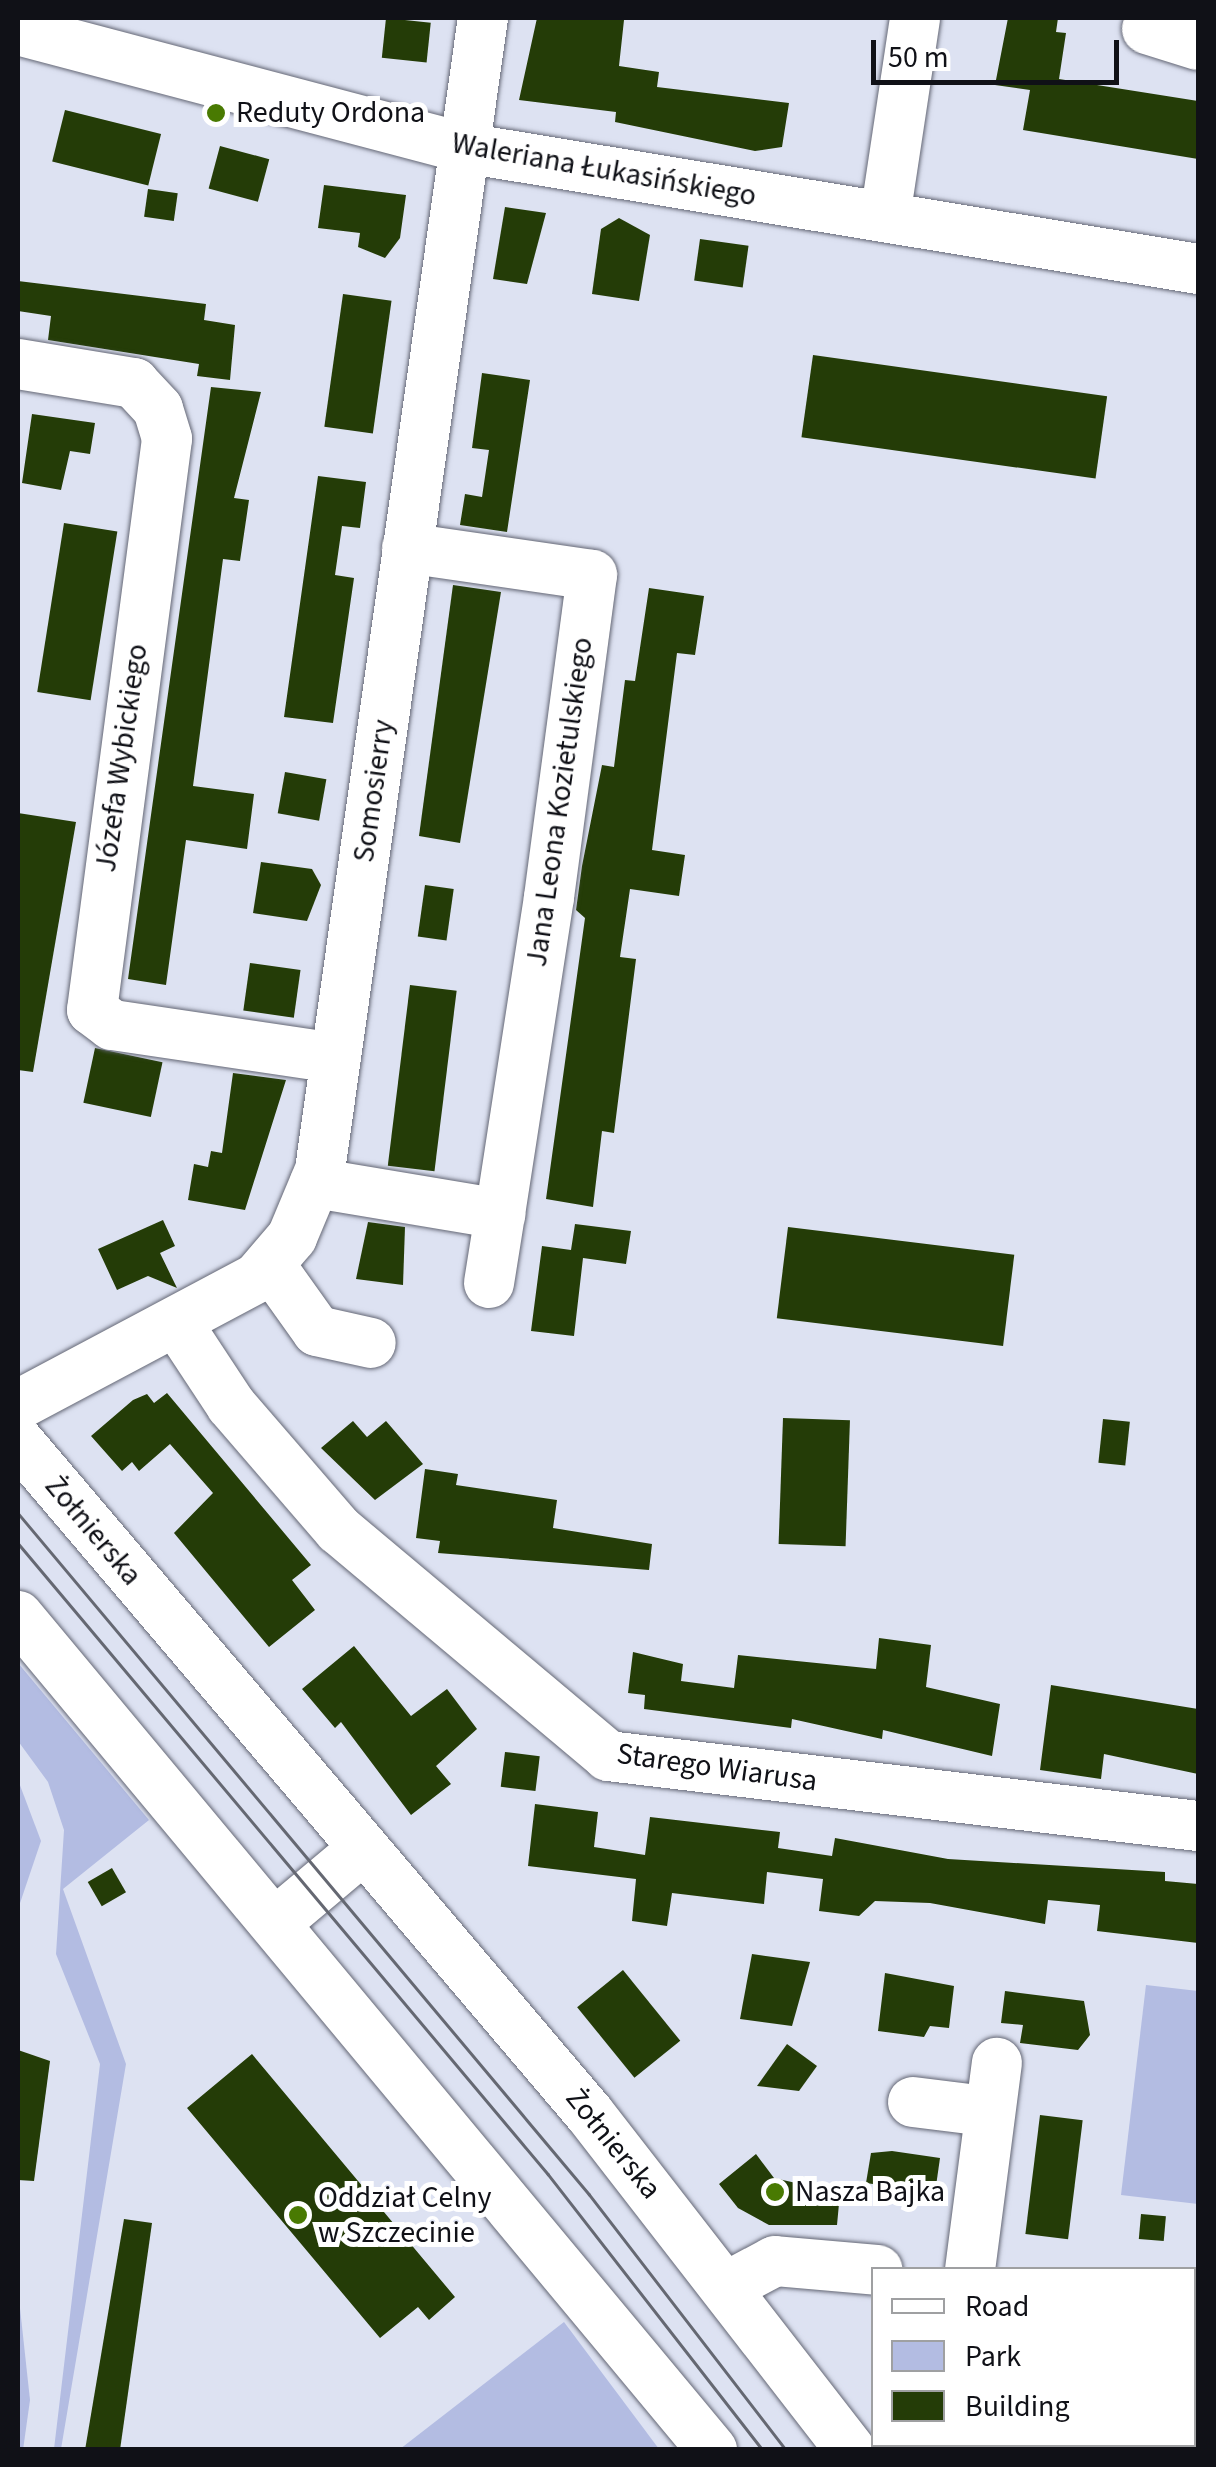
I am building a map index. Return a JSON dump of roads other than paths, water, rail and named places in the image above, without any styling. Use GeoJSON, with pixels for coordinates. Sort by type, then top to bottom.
{"type":"FeatureCollection","features":[{"type":"Feature","properties":{"kind":"street","name":"Somosierry"},"geometry":{"type":"LineString","coordinates":[[18,1405],[176,1323],[270,1265],[315,1183],[483,18]]}},
{"type":"Feature","properties":{"kind":"street"},"geometry":{"type":"LineString","coordinates":[[885,218],[916,18]]}},
{"type":"Feature","properties":{"kind":"street"},"geometry":{"type":"LineString","coordinates":[[1147,29],[1198,45]]}},
{"type":"Feature","properties":{"kind":"street","name":"Waleriana Łukasińskiego"},"geometry":{"type":"LineString","coordinates":[[18,30],[465,148],[1198,269]]}},
{"type":"Feature","properties":{"kind":"street","name":"Józefa Wybickiego"},"geometry":{"type":"LineString","coordinates":[[18,364],[134,383],[158,409],[167,439],[92,1010],[112,1025],[336,1058]]}},
{"type":"Feature","properties":{"kind":"street","name":"Jana Leona Kozietulskiego"},"geometry":{"type":"LineString","coordinates":[[408,548],[592,575],[490,1283]]}},
{"type":"Feature","properties":{"kind":"street"},"geometry":{"type":"LineString","coordinates":[[315,1183],[500,1214]]}},
{"type":"Feature","properties":{"kind":"street"},"geometry":{"type":"LineString","coordinates":[[270,1265],[317,1331],[371,1344]]}},
{"type":"Feature","properties":{"kind":"street","name":"Starego Wiarusa"},"geometry":{"type":"LineString","coordinates":[[176,1323],[231,1405],[339,1530],[608,1756],[1198,1826]]}},
{"type":"Feature","properties":{"kind":"street","name":"Żołnierska"},"geometry":{"type":"LineString","coordinates":[[18,1441],[728,2286],[850,2450]]}},
{"type":"Feature","properties":{"kind":"street"},"geometry":{"type":"LineString","coordinates":[[18,1616],[712,2450]]}},
{"type":"Feature","properties":{"kind":"street"},"geometry":{"type":"LineString","coordinates":[[274,1923],[362,1850]]}},
{"type":"Feature","properties":{"kind":"street"},"geometry":{"type":"LineString","coordinates":[[970,2267],[985,2112],[997,2064]]}},
{"type":"Feature","properties":{"kind":"street"},"geometry":{"type":"LineString","coordinates":[[913,2102],[985,2112]]}},
{"type":"Feature","properties":{"kind":"street"},"geometry":{"type":"LineString","coordinates":[[728,2286],[775,2261],[871,2269]]}},
{"type":"Feature","properties":{"kind":"tram line"},"geometry":{"type":"LineString","coordinates":[[18,1513],[589,2194],[786,2450]]}},
{"type":"Feature","properties":{"kind":"tram line"},"geometry":{"type":"LineString","coordinates":[[18,1543],[548,2174],[763,2450]]}},
{"type":"Feature","properties":{"kind":"place","name":"Reduty Ordona"},"geometry":{"type":"Point","coordinates":[216,113]}},
{"type":"Feature","properties":{"kind":"place","name":"Nasza Bajka"},"geometry":{"type":"Point","coordinates":[775,2192]}},
{"type":"Feature","properties":{"kind":"place","name":"Oddział Celny w Szczecinie"},"geometry":{"type":"Point","coordinates":[298,2215]}}]}
